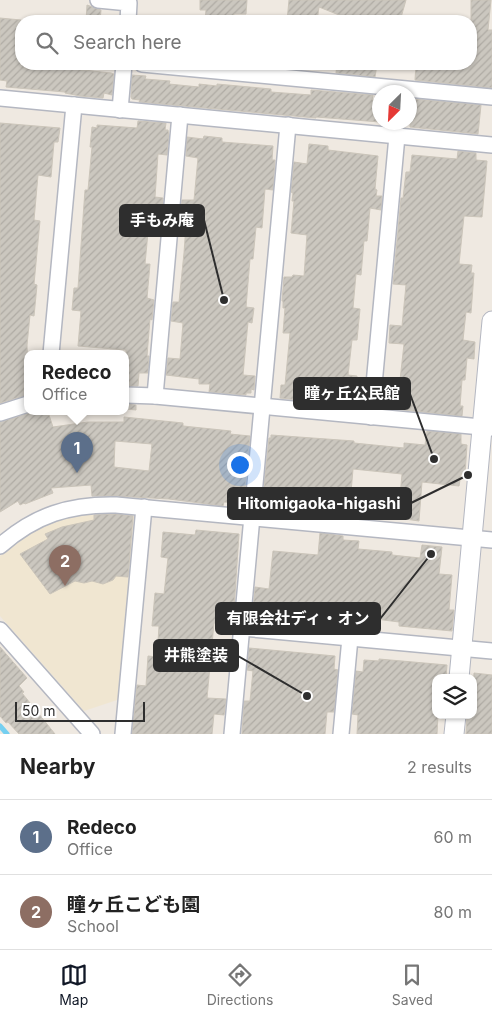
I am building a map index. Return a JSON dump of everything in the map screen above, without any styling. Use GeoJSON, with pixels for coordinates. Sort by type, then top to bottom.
{"type":"FeatureCollection","features":[{"type":"Feature","properties":{"kind":"street"},"geometry":{"type":"LineString","coordinates":[[98,0],[130,3],[129,15]]}},
{"type":"Feature","properties":{"kind":"street"},"geometry":{"type":"LineString","coordinates":[[120,110],[123,70]]}},
{"type":"Feature","properties":{"kind":"street"},"geometry":{"type":"LineString","coordinates":[[206,70],[492,97]]}},
{"type":"Feature","properties":{"kind":"street"},"geometry":{"type":"LineString","coordinates":[[0,98],[492,145]]}},
{"type":"Feature","properties":{"kind":"street"},"geometry":{"type":"LineString","coordinates":[[51,350],[74,105]]}},
{"type":"Feature","properties":{"kind":"street"},"geometry":{"type":"LineString","coordinates":[[154,396],[180,115]]}},
{"type":"Feature","properties":{"kind":"street"},"geometry":{"type":"LineString","coordinates":[[232,734],[288,126]]}},
{"type":"Feature","properties":{"kind":"street"},"geometry":{"type":"LineString","coordinates":[[371,416],[397,136]]}},
{"type":"Feature","properties":{"kind":"street"},"geometry":{"type":"LineString","coordinates":[[459,674],[472,538],[487,428],[492,321]]}},
{"type":"Feature","properties":{"kind":"street"},"geometry":{"type":"LineString","coordinates":[[129,395],[487,428]]}},
{"type":"Feature","properties":{"kind":"street"},"geometry":{"type":"LineString","coordinates":[[0,413],[24,405]]}},
{"type":"Feature","properties":{"kind":"street"},"geometry":{"type":"LineString","coordinates":[[0,546],[28,525],[49,515],[70,508],[93,504],[144,507],[492,540]]}},
{"type":"Feature","properties":{"kind":"street"},"geometry":{"type":"LineString","coordinates":[[123,734],[144,507]]}},
{"type":"Feature","properties":{"kind":"street"},"geometry":{"type":"LineString","coordinates":[[242,628],[492,651]]}},
{"type":"Feature","properties":{"kind":"street"},"geometry":{"type":"LineString","coordinates":[[0,630],[92,734]]}},
{"type":"Feature","properties":{"kind":"street"},"geometry":{"type":"LineString","coordinates":[[341,734],[350,638]]}},
{"type":"Feature","properties":{"kind":"street"},"geometry":{"type":"LineString","coordinates":[[454,734],[456,719]]}},
{"type":"Feature","properties":{"kind":"shaded area"},"geometry":{"type":"Polygon","coordinates":[[[94,512],[132,514],[136,520],[120,699],[84,711],[0,616],[0,556],[32,532],[51,522],[94,512]]]}},
{"type":"Feature","properties":{"kind":"building"},"geometry":{"type":"Polygon","coordinates":[[[200,0],[247,0],[246,14],[206,15],[206,10],[200,10],[200,0]]]}},
{"type":"Feature","properties":{"kind":"building"},"geometry":{"type":"Polygon","coordinates":[[[289,0],[406,0],[402,15],[339,15],[319,7],[318,15],[288,15],[289,0]]]}},
{"type":"Feature","properties":{"kind":"building"},"geometry":{"type":"Polygon","coordinates":[[[471,0],[491,0],[488,30],[492,30],[492,88],[415,80],[416,70],[477,70],[477,15],[471,15],[471,0]]]}},
{"type":"Feature","properties":{"kind":"building"},"geometry":{"type":"Polygon","coordinates":[[[87,5],[101,10],[101,15],[86,15],[87,5]]]}},
{"type":"Feature","properties":{"kind":"building"},"geometry":{"type":"Polygon","coordinates":[[[0,18],[15,19],[15,70],[83,70],[114,74],[112,95],[104,93],[103,98],[80,96],[65,92],[6,87],[7,81],[0,80],[0,18]]]}},
{"type":"Feature","properties":{"kind":"building"},"geometry":{"type":"Polygon","coordinates":[[[336,70],[376,70],[375,77],[336,73],[336,70]]]}},
{"type":"Feature","properties":{"kind":"building"},"geometry":{"type":"Polygon","coordinates":[[[132,75],[146,76],[145,79],[170,81],[169,84],[199,87],[199,84],[217,86],[217,84],[271,89],[271,92],[311,95],[311,90],[372,95],[372,121],[139,102],[140,100],[132,99],[132,75]]]}},
{"type":"Feature","properties":{"kind":"building"},"geometry":{"type":"Polygon","coordinates":[[[417,99],[481,105],[478,134],[417,128],[417,99]]]}},
{"type":"Feature","properties":{"kind":"building"},"geometry":{"type":"Polygon","coordinates":[[[138,121],[166,123],[165,130],[168,130],[169,136],[167,155],[158,154],[155,197],[163,198],[161,223],[149,222],[145,264],[150,264],[147,298],[154,300],[152,320],[150,319],[147,356],[149,356],[148,373],[139,373],[138,386],[129,386],[129,350],[78,346],[81,311],[72,310],[74,288],[78,288],[85,190],[88,190],[92,147],[90,147],[92,127],[97,128],[97,125],[137,128],[138,121]]]}},
{"type":"Feature","properties":{"kind":"building"},"geometry":{"type":"Polygon","coordinates":[[[0,123],[60,128],[58,142],[54,142],[51,177],[38,175],[34,220],[40,221],[34,284],[37,285],[34,316],[30,315],[27,350],[24,350],[24,396],[0,403],[0,123]]]}},
{"type":"Feature","properties":{"kind":"building"},"geometry":{"type":"Polygon","coordinates":[[[204,136],[222,138],[222,142],[273,146],[272,160],[275,160],[273,190],[265,189],[262,228],[256,227],[253,259],[250,259],[246,307],[254,308],[252,323],[248,322],[243,375],[255,376],[254,390],[251,389],[251,393],[246,393],[246,395],[209,392],[210,384],[199,384],[199,379],[166,375],[168,358],[180,359],[183,323],[171,321],[173,302],[179,302],[184,253],[186,225],[180,225],[182,200],[194,200],[198,158],[186,156],[187,137],[203,139],[204,136]]]}},
{"type":"Feature","properties":{"kind":"building"},"geometry":{"type":"Polygon","coordinates":[[[309,144],[328,146],[328,150],[378,156],[375,189],[377,190],[376,196],[382,196],[381,210],[370,208],[367,241],[364,241],[361,275],[356,274],[353,308],[360,309],[357,340],[352,340],[348,375],[357,376],[355,406],[280,398],[281,385],[285,385],[290,333],[283,333],[285,308],[283,308],[282,301],[284,277],[292,277],[293,275],[304,276],[307,235],[291,233],[294,201],[292,201],[293,193],[291,192],[294,162],[307,164],[309,144]]]}},
{"type":"Feature","properties":{"kind":"building"},"geometry":{"type":"Polygon","coordinates":[[[458,151],[476,153],[476,160],[487,161],[482,217],[464,216],[459,264],[472,265],[471,273],[474,273],[471,313],[466,312],[463,340],[475,342],[474,359],[467,358],[465,380],[462,380],[460,406],[463,406],[462,416],[383,408],[385,390],[396,391],[396,389],[399,389],[404,344],[389,343],[390,325],[402,326],[406,285],[393,284],[401,198],[403,198],[406,172],[410,172],[412,155],[457,159],[458,151]]]}},
{"type":"Feature","properties":{"kind":"building"},"geometry":{"type":"Polygon","coordinates":[[[129,404],[136,405],[136,410],[129,409],[129,404]]]}},
{"type":"Feature","properties":{"kind":"building"},"geometry":{"type":"Polygon","coordinates":[[[24,415],[49,415],[53,427],[88,422],[124,422],[124,417],[183,423],[183,426],[231,431],[230,434],[250,436],[245,488],[243,496],[236,496],[235,503],[224,502],[223,506],[169,499],[92,496],[91,485],[51,488],[53,493],[25,504],[20,505],[18,501],[0,512],[0,422],[24,415]],[[115,441],[114,467],[149,471],[152,444],[115,441]]]}},
{"type":"Feature","properties":{"kind":"building"},"geometry":{"type":"Polygon","coordinates":[[[427,431],[461,434],[461,444],[467,445],[465,474],[461,474],[459,486],[422,482],[419,521],[398,518],[402,474],[353,469],[350,504],[346,504],[345,517],[322,515],[322,512],[308,511],[309,509],[273,506],[273,501],[263,496],[269,438],[271,438],[271,435],[354,441],[354,443],[404,448],[404,443],[425,445],[427,431]]]}},
{"type":"Feature","properties":{"kind":"building"},"geometry":{"type":"Polygon","coordinates":[[[116,514],[133,516],[128,577],[116,576],[113,580],[103,584],[92,581],[84,583],[75,581],[50,594],[20,554],[48,539],[45,534],[62,527],[94,520],[94,515],[116,514]]]}},
{"type":"Feature","properties":{"kind":"building"},"geometry":{"type":"Polygon","coordinates":[[[196,530],[239,534],[234,609],[229,609],[228,620],[221,619],[221,623],[214,623],[207,698],[226,699],[224,715],[214,714],[212,734],[132,734],[137,685],[146,686],[148,656],[157,657],[159,626],[152,626],[155,593],[164,594],[168,558],[161,557],[163,532],[195,535],[196,530]]]}},
{"type":"Feature","properties":{"kind":"building"},"geometry":{"type":"Polygon","coordinates":[[[320,533],[343,536],[343,540],[359,541],[358,549],[392,552],[392,555],[420,558],[422,545],[442,547],[439,574],[452,575],[449,610],[454,610],[452,631],[399,626],[399,622],[368,618],[368,620],[346,618],[346,624],[319,622],[320,617],[305,615],[305,613],[269,609],[269,613],[253,611],[255,587],[269,589],[273,551],[318,555],[320,533]]]}},
{"type":"Feature","properties":{"kind":"building"},"geometry":{"type":"Polygon","coordinates":[[[0,647],[27,678],[19,686],[24,692],[22,693],[55,734],[19,734],[0,716],[0,647]]]}},
{"type":"Feature","properties":{"kind":"building"},"geometry":{"type":"Polygon","coordinates":[[[249,648],[335,656],[334,669],[338,670],[334,712],[327,712],[325,734],[242,734],[244,701],[250,701],[253,671],[247,670],[249,648]]]}},
{"type":"Feature","properties":{"kind":"building"},"geometry":{"type":"Polygon","coordinates":[[[379,659],[447,665],[446,674],[432,674],[432,719],[438,719],[437,734],[357,734],[358,715],[352,714],[356,671],[363,672],[364,660],[379,661],[379,659]]]}},
{"type":"Feature","properties":{"kind":"building"},"geometry":{"type":"Polygon","coordinates":[[[474,673],[492,675],[492,734],[466,734],[467,719],[477,719],[477,674],[474,673]]]}},
{"type":"Feature","properties":{"kind":"waterway"},"geometry":{"type":"LineString","coordinates":[[0,726],[7,734]]}},
{"type":"Feature","properties":{"kind":"place","name":"手もみ庵"},"geometry":{"type":"Point","coordinates":[224,300]}},
{"type":"Feature","properties":{"kind":"place","name":"瞳ヶ丘公民館"},"geometry":{"type":"Point","coordinates":[434,459]}},
{"type":"Feature","properties":{"kind":"place","name":"Redeco"},"geometry":{"type":"Point","coordinates":[77,473]}},
{"type":"Feature","properties":{"kind":"place","name":"Hitomigaoka-higashi"},"geometry":{"type":"Point","coordinates":[468,475]}},
{"type":"Feature","properties":{"kind":"place","name":"有限会社ディ・オン"},"geometry":{"type":"Point","coordinates":[431,554]}},
{"type":"Feature","properties":{"kind":"place","name":"瞳ヶ丘こども園"},"geometry":{"type":"Point","coordinates":[65,586]}},
{"type":"Feature","properties":{"kind":"place","name":"井熊塗装"},"geometry":{"type":"Point","coordinates":[307,696]}}]}
